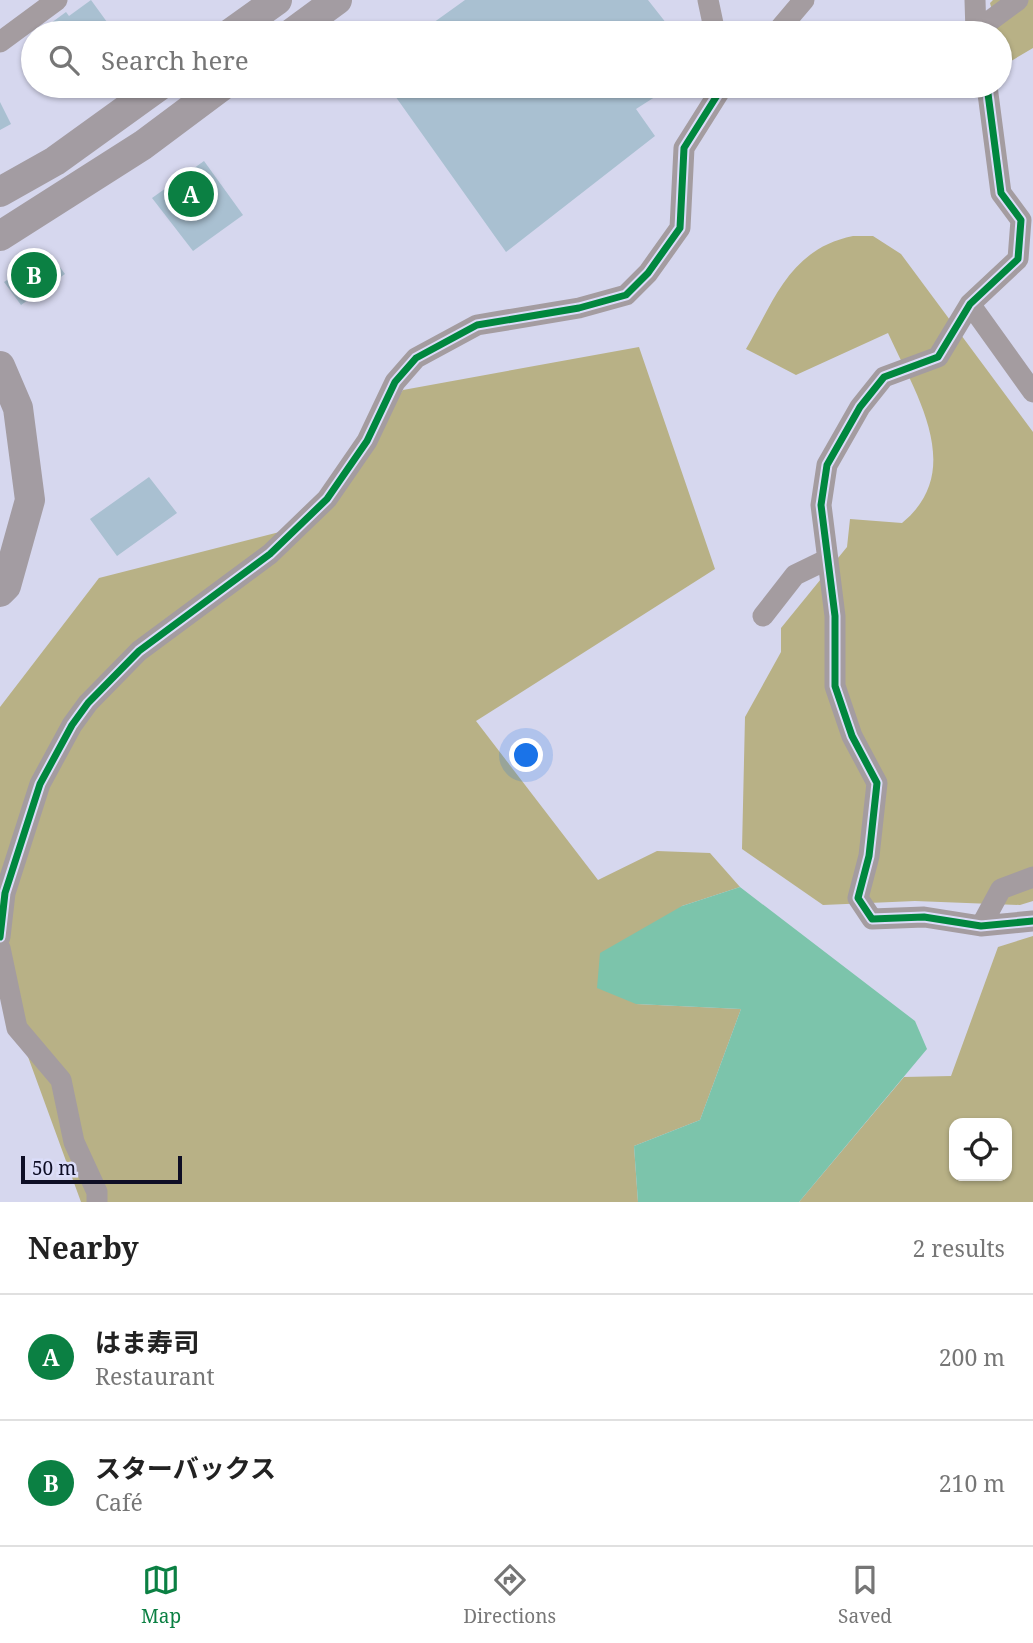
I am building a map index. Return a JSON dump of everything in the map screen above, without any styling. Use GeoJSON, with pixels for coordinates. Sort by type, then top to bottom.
{"type":"FeatureCollection","features":[{"type":"Feature","properties":{"kind":"street"},"geometry":{"type":"LineString","coordinates":[[28,21],[57,0]]}},
{"type":"Feature","properties":{"kind":"street"},"geometry":{"type":"LineString","coordinates":[[248,21],[277,0]]}},
{"type":"Feature","properties":{"kind":"street"},"geometry":{"type":"LineString","coordinates":[[308,21],[337,0]]}},
{"type":"Feature","properties":{"kind":"street"},"geometry":{"type":"LineString","coordinates":[[708,0],[712,21]]}},
{"type":"Feature","properties":{"kind":"street"},"geometry":{"type":"LineString","coordinates":[[786,21],[804,0]]}},
{"type":"Feature","properties":{"kind":"street"},"geometry":{"type":"LineString","coordinates":[[975,0],[976,21]]}},
{"type":"Feature","properties":{"kind":"street"},"geometry":{"type":"LineString","coordinates":[[990,21],[1018,0]]}},
{"type":"Feature","properties":{"kind":"street"},"geometry":{"type":"LineString","coordinates":[[0,42],[21,27]]}},
{"type":"Feature","properties":{"kind":"street"},"geometry":{"type":"LineString","coordinates":[[0,192],[55,161],[142,98]]}},
{"type":"Feature","properties":{"kind":"street"},"geometry":{"type":"LineString","coordinates":[[0,236],[143,145],[206,98]]}},
{"type":"Feature","properties":{"kind":"street"},"geometry":{"type":"LineString","coordinates":[[0,937],[5,893],[40,784],[88,703],[139,651],[270,554],[327,499],[367,441],[396,382],[416,358],[477,325],[579,308],[626,295],[648,273],[680,228],[684,148],[715,98]]}},
{"type":"Feature","properties":{"kind":"street"},"geometry":{"type":"LineString","coordinates":[[989,98],[1001,193],[1027,215],[1026,251],[970,304],[938,357],[884,377],[860,407],[827,465],[821,505],[835,616],[835,686],[852,736],[877,783],[869,856],[858,898],[872,919],[924,917],[981,926],[1033,921]]}},
{"type":"Feature","properties":{"kind":"street"},"geometry":{"type":"LineString","coordinates":[[970,304],[1033,392]]}},
{"type":"Feature","properties":{"kind":"street"},"geometry":{"type":"LineString","coordinates":[[0,366],[18,408],[30,500],[6,586],[0,592]]}},
{"type":"Feature","properties":{"kind":"street"},"geometry":{"type":"LineString","coordinates":[[763,616],[795,576],[828,559]]}},
{"type":"Feature","properties":{"kind":"street"},"geometry":{"type":"LineString","coordinates":[[981,926],[1001,889],[1033,877]]}},
{"type":"Feature","properties":{"kind":"street"},"geometry":{"type":"LineString","coordinates":[[0,948],[17,1028],[61,1080],[74,1142],[97,1192],[97,1202]]}},
{"type":"Feature","properties":{"kind":"shaded area"},"geometry":{"type":"Polygon","coordinates":[[[993,0],[1033,0],[1033,48],[1012,60],[1012,21],[995,21],[990,3],[993,0]]]}},
{"type":"Feature","properties":{"kind":"shaded area"},"geometry":{"type":"Polygon","coordinates":[[[853,236],[873,236],[901,254],[1033,432],[1033,901],[1020,905],[915,901],[823,905],[742,849],[745,717],[781,652],[781,628],[847,547],[850,519],[902,523],[921,502],[931,479],[933,455],[930,431],[911,381],[888,333],[796,375],[746,349],[776,295],[799,264],[814,252],[853,236]]]}},
{"type":"Feature","properties":{"kind":"shaded area"},"geometry":{"type":"Polygon","coordinates":[[[639,347],[715,569],[476,721],[598,880],[657,851],[710,853],[740,887],[682,906],[636,1004],[741,1009],[700,1120],[634,1146],[638,1202],[81,1202],[0,980],[0,707],[99,578],[307,525],[403,390],[639,347]]]}},
{"type":"Feature","properties":{"kind":"shaded area"},"geometry":{"type":"Polygon","coordinates":[[[740,887],[915,1021],[927,1049],[799,1202],[638,1202],[634,1146],[700,1120],[741,1009],[636,1004],[597,988],[600,953],[682,906],[740,887]]]}},
{"type":"Feature","properties":{"kind":"shaded area"},"geometry":{"type":"Polygon","coordinates":[[[1033,936],[1033,1202],[799,1202],[904,1077],[951,1076],[998,947],[1033,936]]]}},
{"type":"Feature","properties":{"kind":"building"},"geometry":{"type":"Polygon","coordinates":[[[91,0],[106,21],[54,21],[66,12],[69,16],[91,0]]]}},
{"type":"Feature","properties":{"kind":"building"},"geometry":{"type":"Polygon","coordinates":[[[465,0],[648,0],[665,21],[436,21],[465,0]]]}},
{"type":"Feature","properties":{"kind":"building"},"geometry":{"type":"Polygon","coordinates":[[[397,98],[653,98],[636,109],[655,136],[506,252],[397,98]]]}},
{"type":"Feature","properties":{"kind":"building"},"geometry":{"type":"Polygon","coordinates":[[[0,102],[11,124],[0,130],[0,102]]]}},
{"type":"Feature","properties":{"kind":"building"},"geometry":{"type":"Polygon","coordinates":[[[204,161],[243,215],[193,251],[152,198],[204,161]]]}},
{"type":"Feature","properties":{"kind":"building"},"geometry":{"type":"Polygon","coordinates":[[[43,254],[46,258],[51,255],[65,274],[21,305],[4,282],[43,254]]]}},
{"type":"Feature","properties":{"kind":"building"},"geometry":{"type":"Polygon","coordinates":[[[149,477],[177,513],[117,556],[90,519],[149,477]]]}},
{"type":"Feature","properties":{"kind":"cycle path"},"geometry":{"type":"LineString","coordinates":[[0,937],[5,893],[40,784],[72,725],[88,703],[139,651],[270,554],[327,499],[367,441],[395,382],[416,358],[477,325],[579,308],[626,295],[648,273],[680,228],[684,148],[715,98]]}},
{"type":"Feature","properties":{"kind":"cycle path"},"geometry":{"type":"LineString","coordinates":[[989,98],[1001,193],[1021,220],[1018,259],[970,304],[938,357],[884,377],[860,407],[827,465],[821,505],[835,616],[835,686],[852,736],[877,783],[869,856],[858,898],[872,919],[924,917],[981,926],[1033,921]]}},
{"type":"Feature","properties":{"kind":"place","name":"はま寿司"},"geometry":{"type":"Point","coordinates":[191,194]}},
{"type":"Feature","properties":{"kind":"place","name":"スターバックス"},"geometry":{"type":"Point","coordinates":[34,275]}}]}
